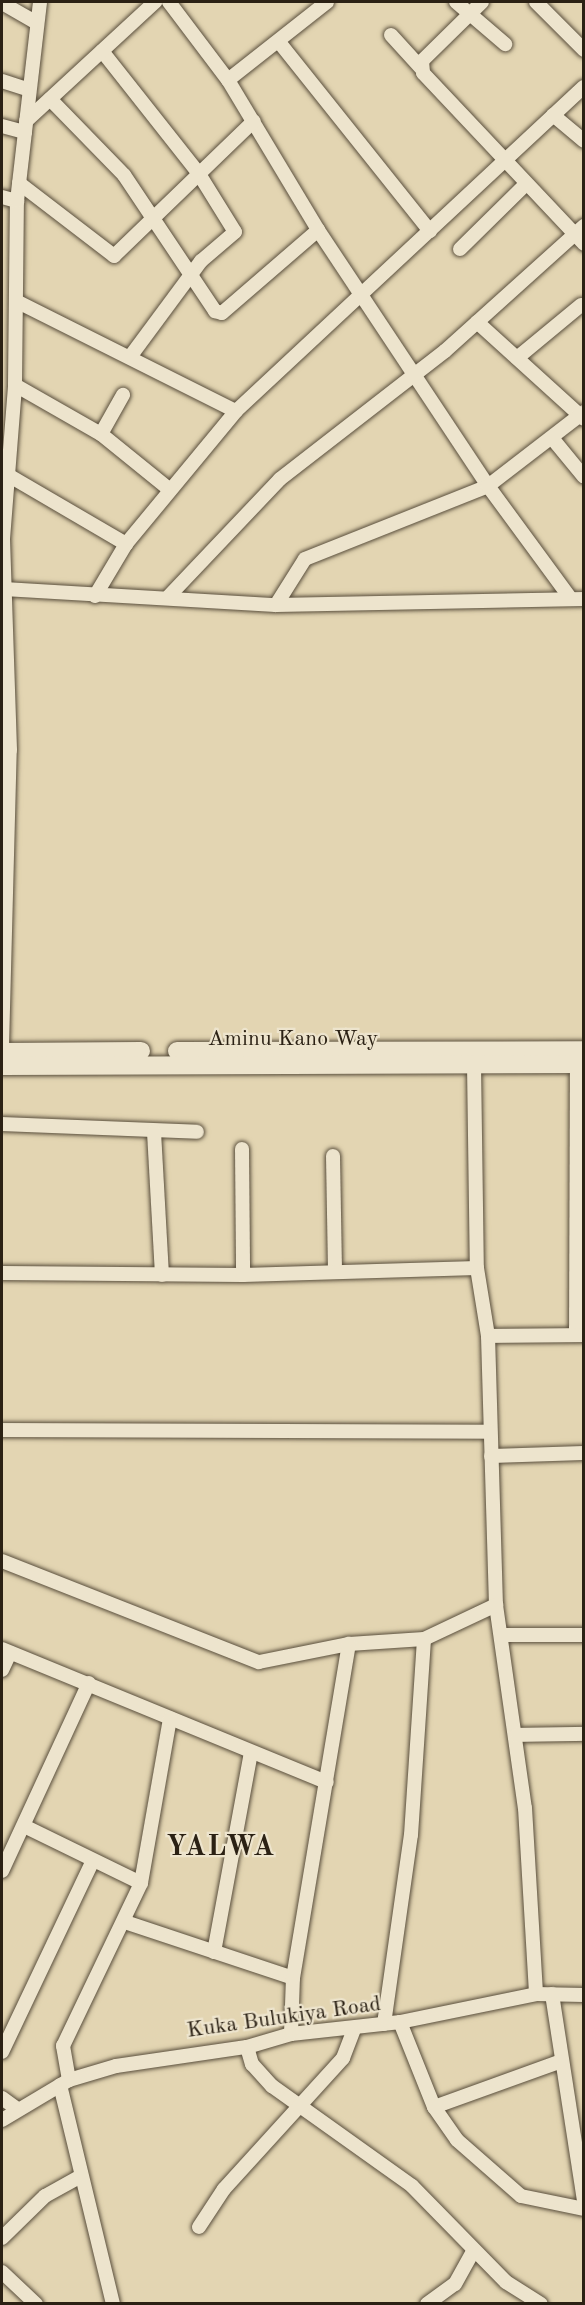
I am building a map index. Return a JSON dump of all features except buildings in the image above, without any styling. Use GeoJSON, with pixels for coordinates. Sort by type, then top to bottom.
{"type":"FeatureCollection","features":[{"type":"Feature","properties":{"kind":"main road","name":"Aminu Kano Way"},"geometry":{"type":"LineString","coordinates":[[2,1052],[581,1059]]}},
{"type":"Feature","properties":{"kind":"main road","name":"Aminu Kano Way"},"geometry":{"type":"LineString","coordinates":[[2,1066],[474,1064],[581,1059]]}},
{"type":"Feature","properties":{"kind":"street"},"geometry":{"type":"LineString","coordinates":[[2,1046],[6,748],[2,539],[8,475],[5,456],[15,385],[17,201],[40,2]]}},
{"type":"Feature","properties":{"kind":"street"},"geometry":{"type":"LineString","coordinates":[[26,127],[50,99],[155,2]]}},
{"type":"Feature","properties":{"kind":"street"},"geometry":{"type":"LineString","coordinates":[[169,2],[228,80],[318,230],[363,294],[488,486],[577,599]]}},
{"type":"Feature","properties":{"kind":"street"},"geometry":{"type":"LineString","coordinates":[[228,80],[327,2]]}},
{"type":"Feature","properties":{"kind":"street"},"geometry":{"type":"LineString","coordinates":[[456,2],[505,44]]}},
{"type":"Feature","properties":{"kind":"street"},"geometry":{"type":"LineString","coordinates":[[421,68],[482,2]]}},
{"type":"Feature","properties":{"kind":"street"},"geometry":{"type":"LineString","coordinates":[[536,2],[584,50]]}},
{"type":"Feature","properties":{"kind":"street"},"geometry":{"type":"LineString","coordinates":[[2,3],[37,23]]}},
{"type":"Feature","properties":{"kind":"street"},"geometry":{"type":"LineString","coordinates":[[169,596],[280,479],[415,374],[580,235],[504,161],[391,35]]}},
{"type":"Feature","properties":{"kind":"street"},"geometry":{"type":"LineString","coordinates":[[279,42],[430,231]]}},
{"type":"Feature","properties":{"kind":"street"},"geometry":{"type":"LineString","coordinates":[[102,51],[199,174],[235,232],[201,261],[192,279],[130,357]]}},
{"type":"Feature","properties":{"kind":"street"},"geometry":{"type":"LineString","coordinates":[[2,81],[29,90]]}},
{"type":"Feature","properties":{"kind":"street"},"geometry":{"type":"LineString","coordinates":[[96,596],[126,544],[169,489],[236,411],[584,87]]}},
{"type":"Feature","properties":{"kind":"street"},"geometry":{"type":"LineString","coordinates":[[50,99],[106,153],[215,312],[222,313],[318,230]]}},
{"type":"Feature","properties":{"kind":"street"},"geometry":{"type":"LineString","coordinates":[[554,115],[584,141]]}},
{"type":"Feature","properties":{"kind":"street"},"geometry":{"type":"LineString","coordinates":[[19,183],[111,255],[254,121]]}},
{"type":"Feature","properties":{"kind":"street"},"geometry":{"type":"LineString","coordinates":[[2,126],[26,127]]}},
{"type":"Feature","properties":{"kind":"street"},"geometry":{"type":"LineString","coordinates":[[460,249],[526,184]]}},
{"type":"Feature","properties":{"kind":"street"},"geometry":{"type":"LineString","coordinates":[[2,197],[17,201]]}},
{"type":"Feature","properties":{"kind":"street"},"geometry":{"type":"LineString","coordinates":[[2,281],[16,286]]}},
{"type":"Feature","properties":{"kind":"street"},"geometry":{"type":"LineString","coordinates":[[16,301],[236,411]]}},
{"type":"Feature","properties":{"kind":"street"},"geometry":{"type":"LineString","coordinates":[[517,358],[581,305]]}},
{"type":"Feature","properties":{"kind":"street"},"geometry":{"type":"LineString","coordinates":[[276,605],[305,559],[488,486],[582,416],[477,322]]}},
{"type":"Feature","properties":{"kind":"street"},"geometry":{"type":"LineString","coordinates":[[15,385],[101,434],[169,489]]}},
{"type":"Feature","properties":{"kind":"street"},"geometry":{"type":"LineString","coordinates":[[101,434],[123,395]]}},
{"type":"Feature","properties":{"kind":"street"},"geometry":{"type":"LineString","coordinates":[[552,438],[584,477]]}},
{"type":"Feature","properties":{"kind":"street"},"geometry":{"type":"LineString","coordinates":[[8,475],[126,544]]}},
{"type":"Feature","properties":{"kind":"street"},"geometry":{"type":"LineString","coordinates":[[4,589],[96,596],[169,596],[276,605],[577,599]]}},
{"type":"Feature","properties":{"kind":"street"},"geometry":{"type":"LineString","coordinates":[[488,1336],[580,1335],[581,1059]]}},
{"type":"Feature","properties":{"kind":"street"},"geometry":{"type":"LineString","coordinates":[[474,1064],[477,1268],[488,1336],[489,1432],[496,1605],[517,1735],[536,1994]]}},
{"type":"Feature","properties":{"kind":"street"},"geometry":{"type":"LineString","coordinates":[[2,1124],[197,1132]]}},
{"type":"Feature","properties":{"kind":"street"},"geometry":{"type":"LineString","coordinates":[[154,1132],[162,1275]]}},
{"type":"Feature","properties":{"kind":"street"},"geometry":{"type":"LineString","coordinates":[[242,1149],[243,1275]]}},
{"type":"Feature","properties":{"kind":"street"},"geometry":{"type":"LineString","coordinates":[[333,1156],[335,1272]]}},
{"type":"Feature","properties":{"kind":"street"},"geometry":{"type":"LineString","coordinates":[[2,1274],[243,1275],[477,1268]]}},
{"type":"Feature","properties":{"kind":"street"},"geometry":{"type":"LineString","coordinates":[[2,1430],[489,1432]]}},
{"type":"Feature","properties":{"kind":"street"},"geometry":{"type":"LineString","coordinates":[[491,1456],[584,1453]]}},
{"type":"Feature","properties":{"kind":"street"},"geometry":{"type":"LineString","coordinates":[[2,1561],[248,1661],[348,1644],[424,1639],[496,1605]]}},
{"type":"Feature","properties":{"kind":"street"},"geometry":{"type":"LineString","coordinates":[[501,1635],[584,1635]]}},
{"type":"Feature","properties":{"kind":"street"},"geometry":{"type":"LineString","coordinates":[[384,2024],[411,1835],[424,1639]]}},
{"type":"Feature","properties":{"kind":"street"},"geometry":{"type":"LineString","coordinates":[[291,2034],[293,1978],[348,1644]]}},
{"type":"Feature","properties":{"kind":"street"},"geometry":{"type":"LineString","coordinates":[[2,1670],[6,1651],[89,1683],[250,1753],[327,1782]]}},
{"type":"Feature","properties":{"kind":"street"},"geometry":{"type":"LineString","coordinates":[[2,1871],[89,1683]]}},
{"type":"Feature","properties":{"kind":"street"},"geometry":{"type":"LineString","coordinates":[[113,2304],[81,2176],[65,2083],[63,2046],[125,1922],[141,1883],[170,1719]]}},
{"type":"Feature","properties":{"kind":"street"},"geometry":{"type":"LineString","coordinates":[[517,1735],[584,1734]]}},
{"type":"Feature","properties":{"kind":"street"},"geometry":{"type":"LineString","coordinates":[[214,1952],[250,1753]]}},
{"type":"Feature","properties":{"kind":"street"},"geometry":{"type":"LineString","coordinates":[[24,1826],[141,1883]]}},
{"type":"Feature","properties":{"kind":"street"},"geometry":{"type":"LineString","coordinates":[[2,2052],[93,1860]]}},
{"type":"Feature","properties":{"kind":"street"},"geometry":{"type":"LineString","coordinates":[[125,1922],[293,1978]]}},
{"type":"Feature","properties":{"kind":"street","name":"Kuka Bulukiya Road"},"geometry":{"type":"LineString","coordinates":[[2,2120],[16,2108],[65,2083],[193,2052],[246,2047],[291,2034],[354,2029],[400,2022],[536,1994],[584,1995]]}},
{"type":"Feature","properties":{"kind":"street"},"geometry":{"type":"LineString","coordinates":[[552,1994],[559,2062],[584,2200]]}},
{"type":"Feature","properties":{"kind":"street"},"geometry":{"type":"LineString","coordinates":[[400,2022],[434,2107],[457,2140],[505,2186],[541,2204],[584,2209]]}},
{"type":"Feature","properties":{"kind":"street"},"geometry":{"type":"LineString","coordinates":[[200,2227],[224,2189],[343,2058],[354,2029]]}},
{"type":"Feature","properties":{"kind":"street"},"geometry":{"type":"LineString","coordinates":[[246,2047],[258,2072],[299,2109],[412,2186],[472,2252],[521,2295],[541,2304]]}},
{"type":"Feature","properties":{"kind":"street"},"geometry":{"type":"LineString","coordinates":[[434,2107],[559,2062]]}},
{"type":"Feature","properties":{"kind":"street"},"geometry":{"type":"LineString","coordinates":[[2,2098],[16,2108]]}},
{"type":"Feature","properties":{"kind":"street"},"geometry":{"type":"LineString","coordinates":[[2,2238],[45,2196],[81,2176]]}},
{"type":"Feature","properties":{"kind":"street"},"geometry":{"type":"LineString","coordinates":[[427,2304],[455,2284],[472,2252]]}},
{"type":"Feature","properties":{"kind":"street"},"geometry":{"type":"LineString","coordinates":[[2,2272],[36,2304]]}},
{"type":"Feature","properties":{"kind":"district","name":"YALWA"},"geometry":{"type":"Point","coordinates":[221,1848]}}]}
